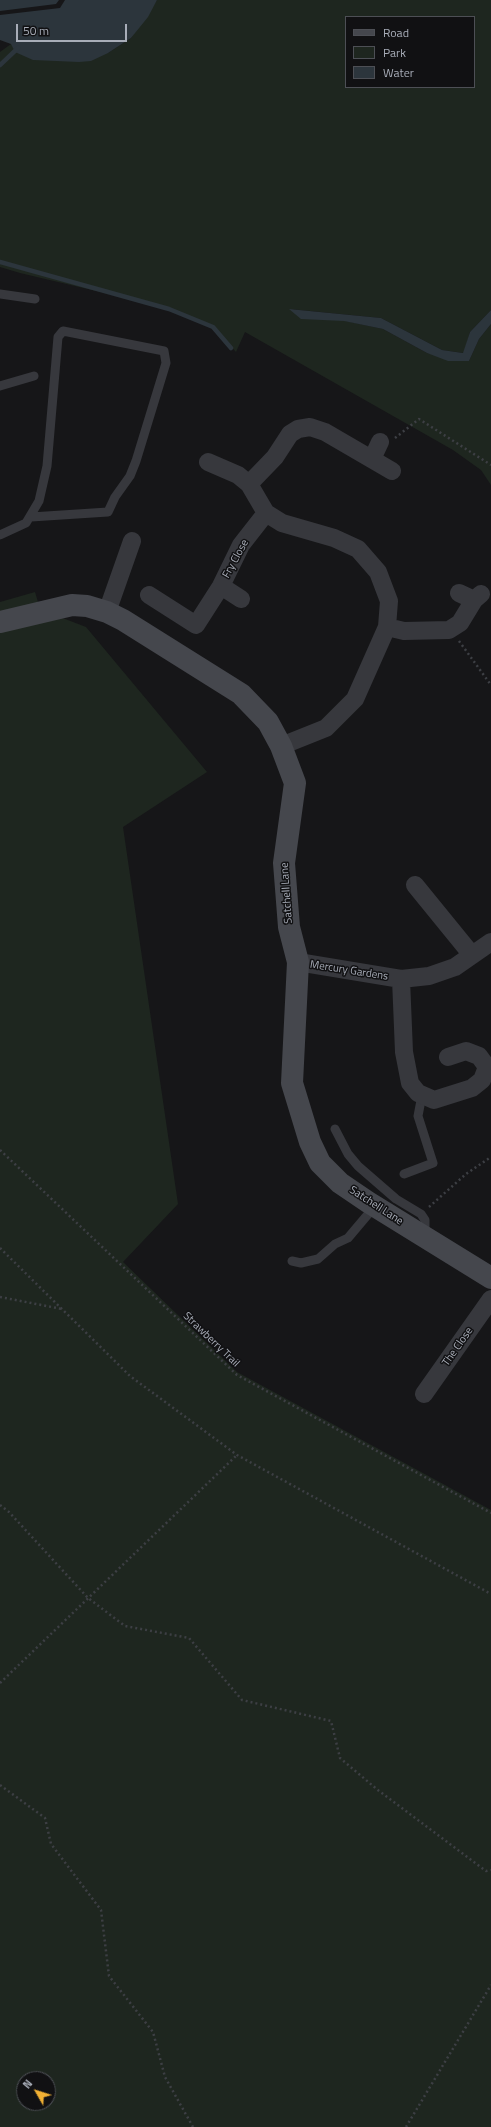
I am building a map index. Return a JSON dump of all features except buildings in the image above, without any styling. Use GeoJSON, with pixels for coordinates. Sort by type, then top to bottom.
{"type":"FeatureCollection","features":[{"type":"Feature","properties":{"kind":"street"},"geometry":{"type":"LineString","coordinates":[[249,484],[275,457],[290,434],[303,428],[310,427],[376,451],[392,471]]}},
{"type":"Feature","properties":{"kind":"street"},"geometry":{"type":"LineString","coordinates":[[208,462],[238,475],[249,484],[266,513],[282,522],[334,538],[358,549],[378,572],[389,601],[387,627],[355,699],[326,728],[281,746]]}},
{"type":"Feature","properties":{"kind":"street","name":"Fry Close"},"geometry":{"type":"LineString","coordinates":[[150,596],[196,624],[221,586],[241,546],[266,513]]}},
{"type":"Feature","properties":{"kind":"street"},"geometry":{"type":"LineString","coordinates":[[107,612],[132,541]]}},
{"type":"Feature","properties":{"kind":"street","name":"Fry Close"},"geometry":{"type":"LineString","coordinates":[[221,586],[241,599]]}},
{"type":"Feature","properties":{"kind":"street"},"geometry":{"type":"LineString","coordinates":[[387,627],[404,631],[435,632],[452,628],[460,623],[471,596]]}},
{"type":"Feature","properties":{"kind":"street","name":"Satchell Lane"},"geometry":{"type":"LineString","coordinates":[[0,622],[72,606],[87,606],[107,612],[123,620],[241,694],[268,722],[281,746],[295,783],[284,864],[289,927],[298,962],[292,1083],[310,1142],[320,1163],[325,1169],[375,1206],[491,1278]]}},
{"type":"Feature","properties":{"kind":"street"},"geometry":{"type":"LineString","coordinates":[[415,885],[472,955]]}},
{"type":"Feature","properties":{"kind":"street","name":"Mercury Gardens"},"geometry":{"type":"LineString","coordinates":[[298,962],[401,979],[429,976],[454,967],[491,942]]}},
{"type":"Feature","properties":{"kind":"street","name":"Mercury Gardens"},"geometry":{"type":"LineString","coordinates":[[401,979],[405,1060],[410,1083],[418,1093],[422,1095]]}},
{"type":"Feature","properties":{"kind":"street"},"geometry":{"type":"LineString","coordinates":[[422,1095],[434,1100],[472,1088],[482,1080],[487,1067],[479,1056],[466,1051],[448,1057]]}},
{"type":"Feature","properties":{"kind":"street","name":"The Close"},"geometry":{"type":"LineString","coordinates":[[424,1394],[491,1299]]}},
{"type":"Feature","properties":{"kind":"lane"},"geometry":{"type":"LineString","coordinates":[[0,294],[35,299]]}},
{"type":"Feature","properties":{"kind":"lane"},"geometry":{"type":"LineString","coordinates":[[0,535],[20,527],[31,517],[39,502],[45,478],[58,337],[63,331],[164,351],[166,363],[136,461],[130,476],[115,497],[108,512],[31,517]]}},
{"type":"Feature","properties":{"kind":"lane"},"geometry":{"type":"LineString","coordinates":[[0,386],[34,376]]}},
{"type":"Feature","properties":{"kind":"lane"},"geometry":{"type":"LineString","coordinates":[[404,1174],[434,1163],[418,1116],[422,1095]]}},
{"type":"Feature","properties":{"kind":"lane"},"geometry":{"type":"LineString","coordinates":[[334,1129],[348,1154],[358,1166],[396,1200],[421,1214],[425,1220],[425,1237]]}},
{"type":"Feature","properties":{"kind":"lane"},"geometry":{"type":"LineString","coordinates":[[292,1261],[301,1263],[318,1259],[335,1244],[348,1238],[375,1206]]}},
{"type":"Feature","properties":{"kind":"path"},"geometry":{"type":"LineString","coordinates":[[376,451],[420,419],[491,465]]}},
{"type":"Feature","properties":{"kind":"path"},"geometry":{"type":"LineString","coordinates":[[452,628],[461,646],[491,686]]}},
{"type":"Feature","properties":{"kind":"path","name":"Strawberry Trail"},"geometry":{"type":"LineString","coordinates":[[0,1150],[237,1376],[491,1513]]}},
{"type":"Feature","properties":{"kind":"path"},"geometry":{"type":"LineString","coordinates":[[421,1214],[466,1174],[491,1157]]}},
{"type":"Feature","properties":{"kind":"path"},"geometry":{"type":"LineString","coordinates":[[0,1248],[130,1376],[237,1454],[491,1594]]}},
{"type":"Feature","properties":{"kind":"path"},"geometry":{"type":"LineString","coordinates":[[0,1297],[62,1309]]}},
{"type":"Feature","properties":{"kind":"path"},"geometry":{"type":"LineString","coordinates":[[0,1683],[237,1454]]}},
{"type":"Feature","properties":{"kind":"path"},"geometry":{"type":"LineString","coordinates":[[0,1505],[9,1512],[88,1598],[125,1626],[188,1638],[242,1700],[331,1721],[340,1758],[379,1791],[486,1871],[491,1870]]}},
{"type":"Feature","properties":{"kind":"path"},"geometry":{"type":"LineString","coordinates":[[0,1785],[45,1818],[51,1844],[101,1910],[109,1976],[153,2032],[166,2077],[193,2127]]}},
{"type":"Feature","properties":{"kind":"path"},"geometry":{"type":"LineString","coordinates":[[406,2127],[491,1985]]}},
{"type":"Feature","properties":{"kind":"green space"},"geometry":{"type":"Polygon","coordinates":[[[157,0],[491,0],[491,310],[470,332],[464,353],[442,350],[381,318],[290,309],[383,329],[427,353],[469,361],[479,339],[491,324],[491,485],[481,470],[453,450],[245,332],[236,352],[213,327],[147,303],[0,267],[0,52],[11,44],[108,53],[131,38],[157,0]]]}},
{"type":"Feature","properties":{"kind":"green space"},"geometry":{"type":"Polygon","coordinates":[[[35,592],[41,612],[47,612],[86,627],[207,772],[123,827],[178,1204],[123,1262],[237,1372],[491,1510],[491,2127],[0,2127],[0,602],[35,592]]]}},
{"type":"Feature","properties":{"kind":"water"},"geometry":{"type":"Polygon","coordinates":[[[0,0],[157,0],[148,17],[131,38],[108,53],[91,61],[79,62],[33,60],[15,52],[11,44],[0,40],[0,0]]]}},
{"type":"Feature","properties":{"kind":"water"},"geometry":{"type":"Polygon","coordinates":[[[289,309],[381,318],[442,350],[463,353],[470,332],[491,310],[491,324],[479,339],[469,361],[448,361],[427,353],[383,329],[344,321],[301,319],[289,309]]]}},
{"type":"Feature","properties":{"kind":"pier"},"geometry":{"type":"Polygon","coordinates":[[[59,0],[65,0],[60,8],[0,15],[0,11],[56,4],[59,0]]]}},
{"type":"Feature","properties":{"kind":"waterway"},"geometry":{"type":"LineString","coordinates":[[0,65],[18,48]]}},
{"type":"Feature","properties":{"kind":"waterway"},"geometry":{"type":"LineString","coordinates":[[0,262],[169,309],[213,327],[231,348]]}}]}
